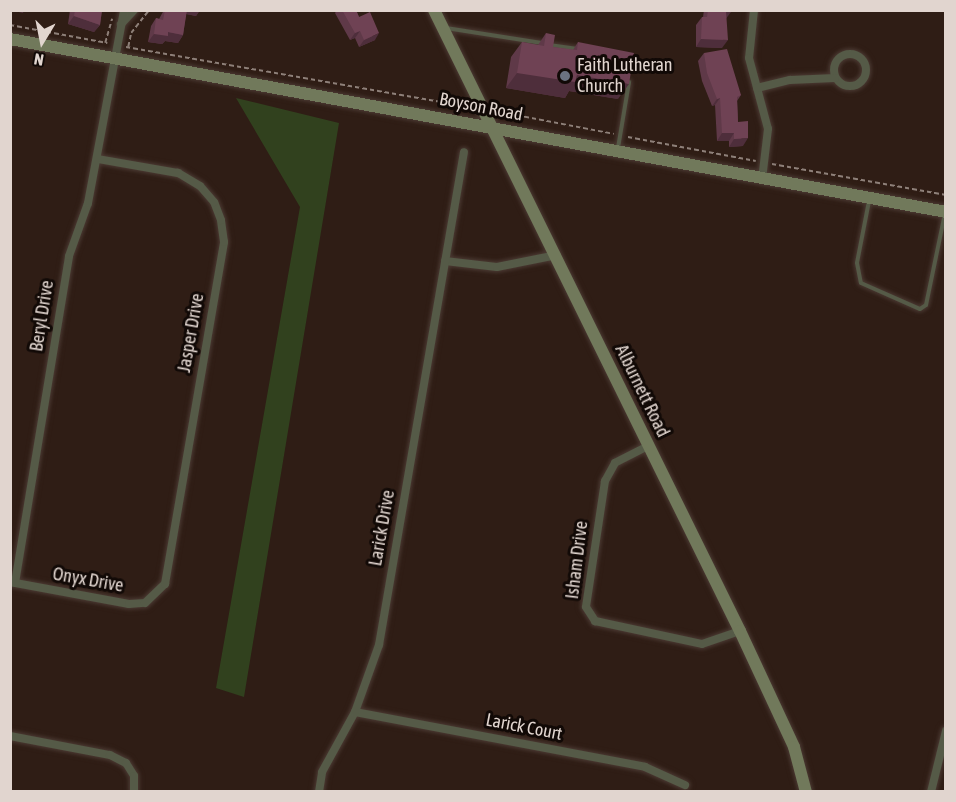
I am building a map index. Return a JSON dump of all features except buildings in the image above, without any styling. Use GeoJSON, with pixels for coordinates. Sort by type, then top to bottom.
{"type":"FeatureCollection","features":[{"type":"Feature","properties":{"kind":"street","name":"Beryl Drive"},"geometry":{"type":"LineString","coordinates":[[13,583],[69,256],[88,203],[98,159],[124,10]]}},
{"type":"Feature","properties":{"kind":"street"},"geometry":{"type":"LineString","coordinates":[[121,24],[134,10]]}},
{"type":"Feature","properties":{"kind":"street","name":"Alburnett Road"},"geometry":{"type":"LineString","coordinates":[[434,10],[740,631],[794,747],[806,792]]}},
{"type":"Feature","properties":{"kind":"street"},"geometry":{"type":"LineString","coordinates":[[754,10],[749,58],[768,129],[762,179]]}},
{"type":"Feature","properties":{"kind":"street","name":"Boyson Road"},"geometry":{"type":"LineString","coordinates":[[10,39],[945,211]]}},
{"type":"Feature","properties":{"kind":"street"},"geometry":{"type":"LineString","coordinates":[[757,88],[790,80],[835,78]]}},
{"type":"Feature","properties":{"kind":"street","name":"Larick Drive"},"geometry":{"type":"LineString","coordinates":[[319,792],[322,772],[355,712],[379,645],[464,152]]}},
{"type":"Feature","properties":{"kind":"street","name":"Jasper Drive"},"geometry":{"type":"LineString","coordinates":[[98,159],[178,173],[200,186],[213,202],[221,220],[222,254],[165,584],[157,595]]}},
{"type":"Feature","properties":{"kind":"street"},"geometry":{"type":"LineString","coordinates":[[445,261],[497,267],[556,255]]}},
{"type":"Feature","properties":{"kind":"street","name":"Isham Drive"},"geometry":{"type":"LineString","coordinates":[[648,446],[615,463],[605,482],[586,607],[595,621],[702,644],[740,631]]}},
{"type":"Feature","properties":{"kind":"street","name":"Onyx Drive"},"geometry":{"type":"LineString","coordinates":[[13,583],[129,604],[145,603],[157,595]]}},
{"type":"Feature","properties":{"kind":"street","name":"Larick Court"},"geometry":{"type":"LineString","coordinates":[[355,712],[645,767],[685,785]]}},
{"type":"Feature","properties":{"kind":"street"},"geometry":{"type":"LineString","coordinates":[[931,792],[943,758],[945,731]]}},
{"type":"Feature","properties":{"kind":"street"},"geometry":{"type":"LineString","coordinates":[[10,736],[110,755],[126,763],[134,776],[134,792]]}},
{"type":"Feature","properties":{"kind":"lane"},"geometry":{"type":"LineString","coordinates":[[442,27],[584,49]]}},
{"type":"Feature","properties":{"kind":"lane"},"geometry":{"type":"LineString","coordinates":[[617,151],[630,74]]}},
{"type":"Feature","properties":{"kind":"lane"},"geometry":{"type":"LineString","coordinates":[[870,199],[857,263],[861,283],[920,309],[926,305],[945,211]]}},
{"type":"Feature","properties":{"kind":"path"},"geometry":{"type":"LineString","coordinates":[[128,48],[131,33],[148,10]]}},
{"type":"Feature","properties":{"kind":"path"},"geometry":{"type":"LineString","coordinates":[[105,43],[113,16]]}},
{"type":"Feature","properties":{"kind":"path"},"geometry":{"type":"LineString","coordinates":[[10,25],[109,44]]}},
{"type":"Feature","properties":{"kind":"path"},"geometry":{"type":"LineString","coordinates":[[124,47],[457,104]]}},
{"type":"Feature","properties":{"kind":"path"},"geometry":{"type":"LineString","coordinates":[[771,164],[945,195]]}},
{"type":"Feature","properties":{"kind":"green space"},"geometry":{"type":"Polygon","coordinates":[[[236,98],[339,123],[244,697],[216,688],[300,207],[236,98]]]}},
{"type":"Feature","properties":{"kind":"place","name":"Faith Lutheran Church"},"geometry":{"type":"Point","coordinates":[565,76]}}]}
